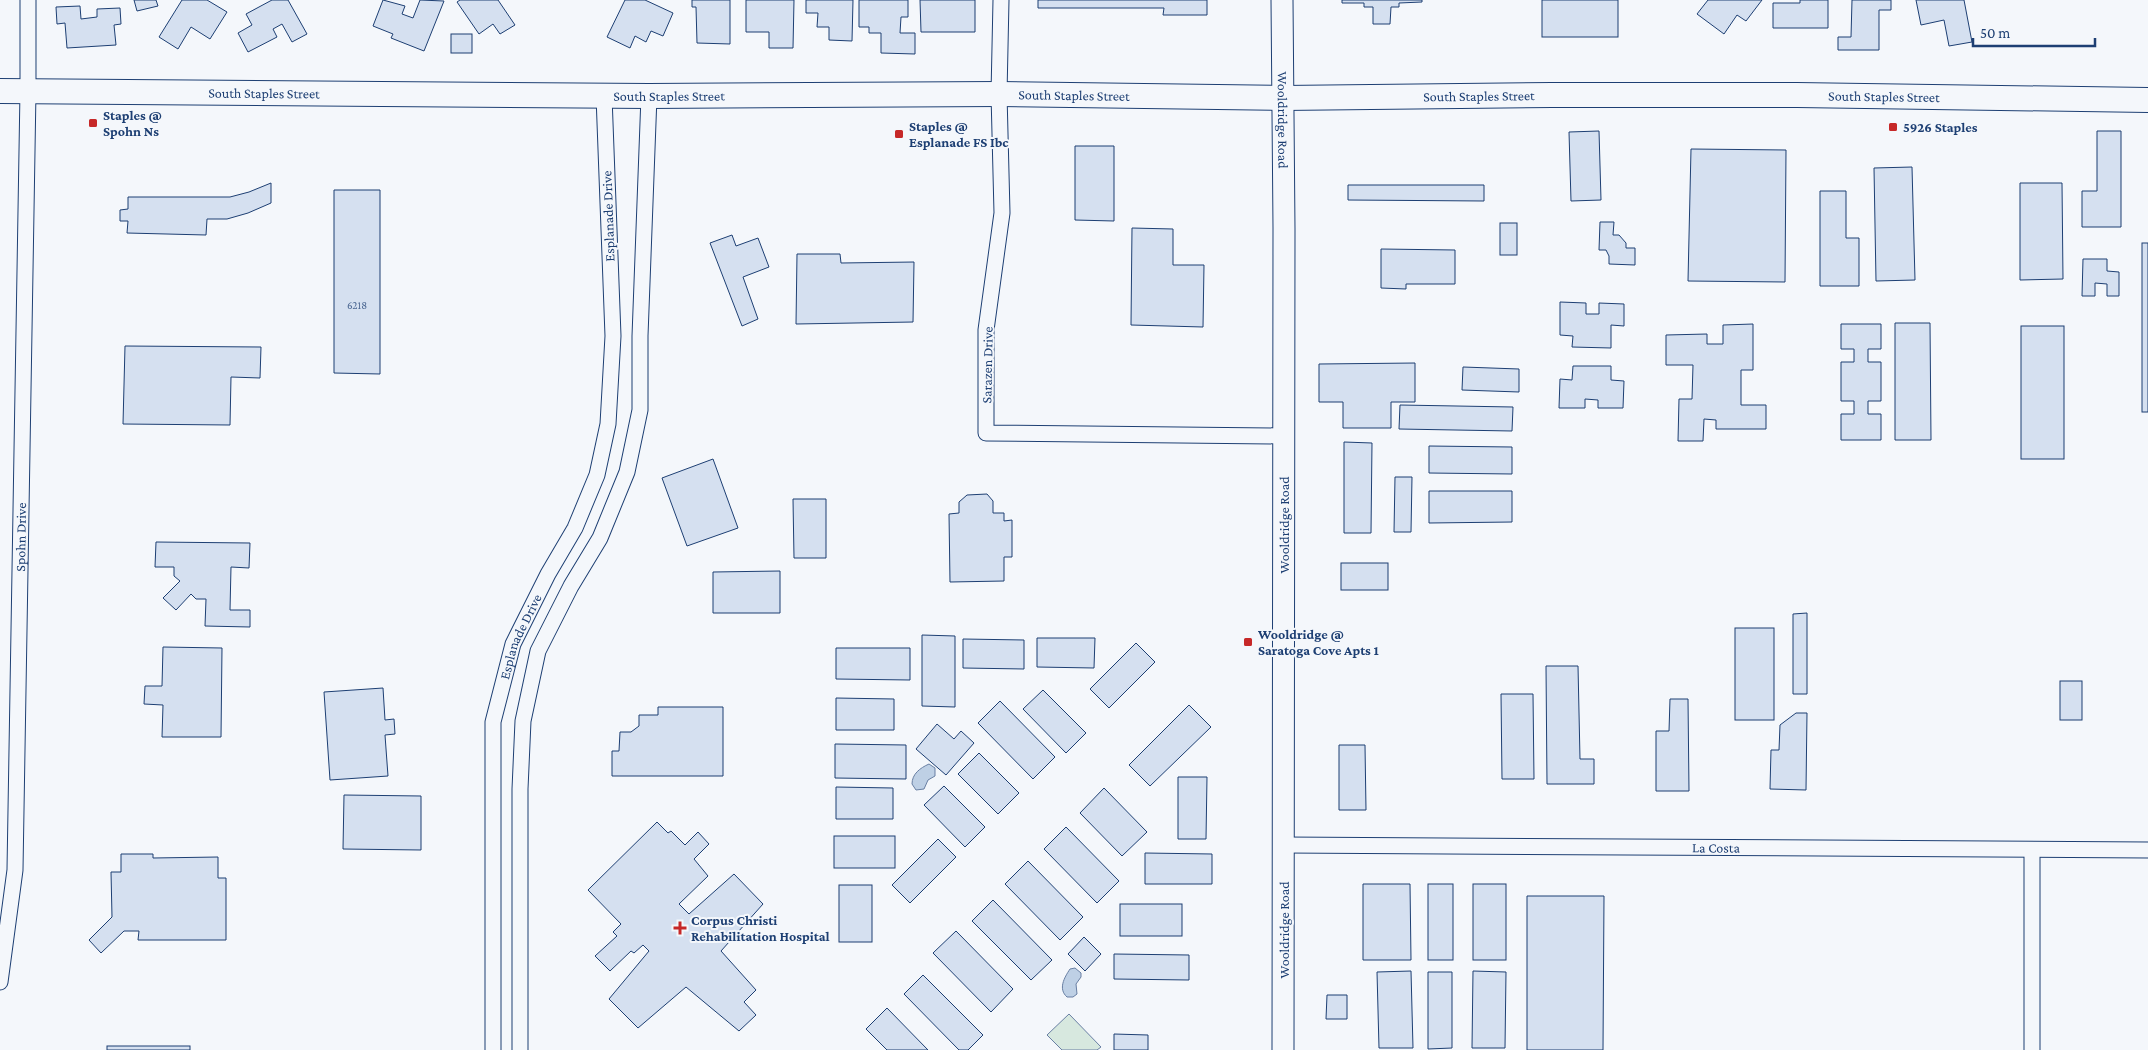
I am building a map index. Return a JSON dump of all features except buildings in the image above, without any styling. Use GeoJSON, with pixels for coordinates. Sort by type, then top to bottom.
{"type":"FeatureCollection","features":[{"type":"Feature","properties":{"kind":"main road","name":"Wooldridge Road"},"geometry":{"type":"LineString","coordinates":[[1282,0],[1284,98],[1283,1050]]}},
{"type":"Feature","properties":{"kind":"main road","name":"South Staples Street"},"geometry":{"type":"LineString","coordinates":[[0,91],[604,96],[999,94],[1284,98],[1797,95],[2148,100]]}},
{"type":"Feature","properties":{"kind":"street","name":"Spohn Drive"},"geometry":{"type":"LineString","coordinates":[[0,982],[15,870],[28,0]]}},
{"type":"Feature","properties":{"kind":"street","name":"Sarazen Drive"},"geometry":{"type":"LineString","coordinates":[[1000,0],[999,94],[1002,212],[986,330],[986,433],[1284,436]]}},
{"type":"Feature","properties":{"kind":"street","name":"Esplanade Drive"},"geometry":{"type":"LineString","coordinates":[[493,1050],[493,722],[513,644],[548,574],[575,528],[597,475],[608,424],[613,336],[604,96]]}},
{"type":"Feature","properties":{"kind":"street","name":"Esplanade Drive"},"geometry":{"type":"LineString","coordinates":[[520,1050],[520,789],[523,721],[538,651],[571,586],[600,538],[626,472],[640,410],[640,336],[649,96]]}},
{"type":"Feature","properties":{"kind":"street"},"geometry":{"type":"LineString","coordinates":[[613,336],[640,336]]}},
{"type":"Feature","properties":{"kind":"street"},"geometry":{"type":"LineString","coordinates":[[588,496],[612,507]]}},
{"type":"Feature","properties":{"kind":"street"},"geometry":{"type":"LineString","coordinates":[[493,790],[520,789]]}},
{"type":"Feature","properties":{"kind":"street","name":"La Costa"},"geometry":{"type":"LineString","coordinates":[[1284,846],[2148,850]]}},
{"type":"Feature","properties":{"kind":"street"},"geometry":{"type":"LineString","coordinates":[[2032,850],[2032,1050]]}},
{"type":"Feature","properties":{"kind":"shaded area"},"geometry":{"type":"Polygon","coordinates":[[[1069,1014],[1101,1047],[1097,1050],[1062,1050],[1047,1035],[1069,1014]]]}},
{"type":"Feature","properties":{"kind":"water"},"geometry":{"type":"Polygon","coordinates":[[[929,764],[935,768],[935,776],[928,780],[924,789],[916,790],[912,784],[913,777],[920,769],[929,764]]]}},
{"type":"Feature","properties":{"kind":"water"},"geometry":{"type":"Polygon","coordinates":[[[1075,968],[1081,973],[1081,977],[1076,984],[1077,994],[1073,997],[1067,997],[1063,991],[1063,983],[1070,969],[1075,968]]]}},
{"type":"Feature","properties":{"kind":"place","name":"Staples @ Spohn Ns"},"geometry":{"type":"Point","coordinates":[93,123]}},
{"type":"Feature","properties":{"kind":"place","name":"5926 Staples"},"geometry":{"type":"Point","coordinates":[1893,127]}},
{"type":"Feature","properties":{"kind":"place","name":"Staples @ Esplanade FS Ibc"},"geometry":{"type":"Point","coordinates":[899,134]}},
{"type":"Feature","properties":{"kind":"place","name":"Wooldridge @ Saratoga Cove Apts 1"},"geometry":{"type":"Point","coordinates":[1248,642]}},
{"type":"Feature","properties":{"kind":"place","name":"Corpus Christi Rehabilitation Hospital"},"geometry":{"type":"Point","coordinates":[680,928]}}]}
